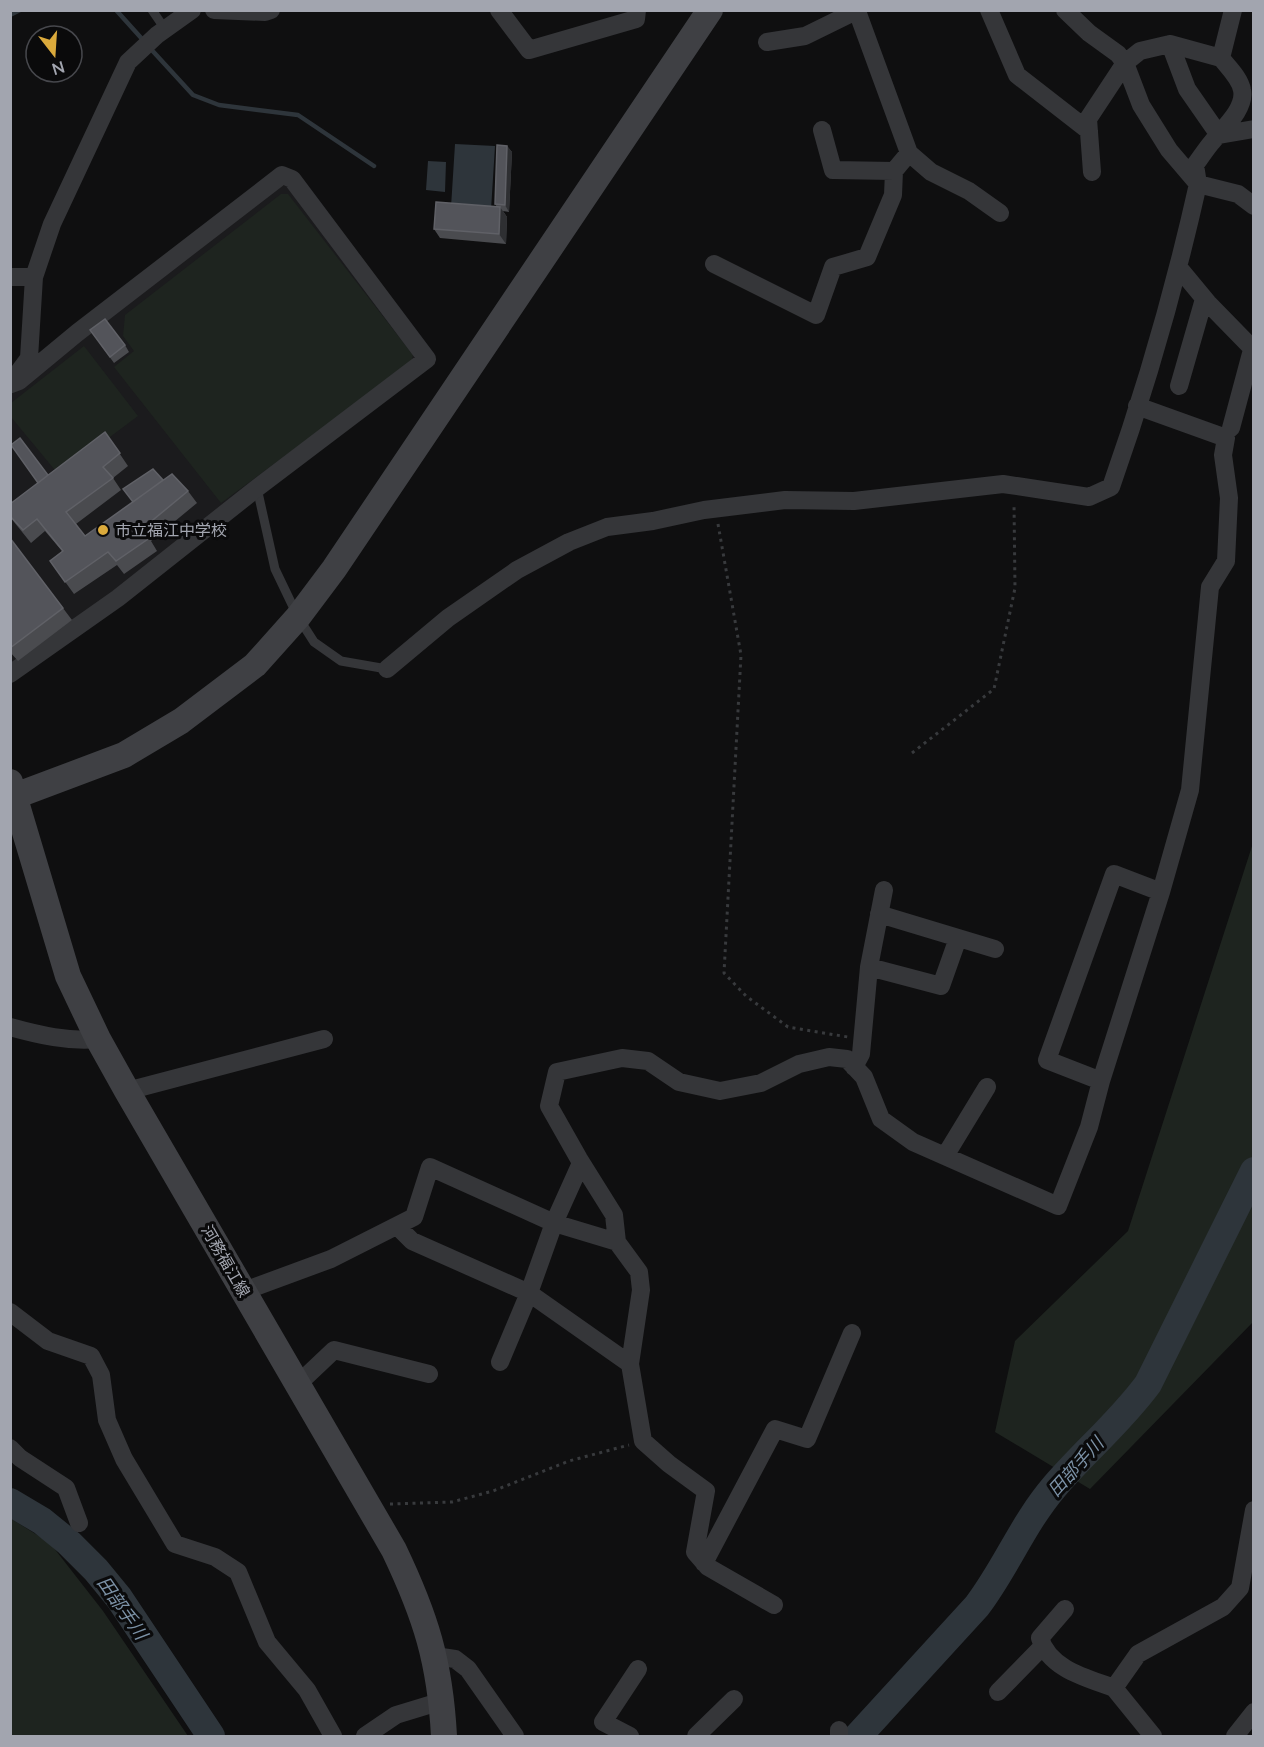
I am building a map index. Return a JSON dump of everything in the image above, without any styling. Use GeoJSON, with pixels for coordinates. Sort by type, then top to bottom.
{"type":"FeatureCollection","features":[{"type":"Feature","properties":{"kind":"street"},"geometry":{"type":"LineString","coordinates":[[10,674],[118,598],[257,488],[427,359],[292,179],[282,175],[77,333],[19,381],[10,384],[29,358],[34,277],[52,224],[128,62],[165,29],[192,10]]}},
{"type":"Feature","properties":{"kind":"street"},"geometry":{"type":"LineString","coordinates":[[214,10],[265,12],[271,10]]}},
{"type":"Feature","properties":{"kind":"street"},"geometry":{"type":"LineString","coordinates":[[499,10],[529,50],[636,19],[637,10]]}},
{"type":"Feature","properties":{"kind":"street"},"geometry":{"type":"LineString","coordinates":[[13,789],[97,767],[158,737],[255,665],[298,617],[334,569],[710,10]]}},
{"type":"Feature","properties":{"kind":"street"},"geometry":{"type":"LineString","coordinates":[[989,10],[1017,75],[1089,130]]}},
{"type":"Feature","properties":{"kind":"street"},"geometry":{"type":"LineString","coordinates":[[1065,10],[1089,33],[1118,54],[1125,63],[1141,105],[1169,150],[1198,184],[1238,194],[1254,206]]}},
{"type":"Feature","properties":{"kind":"street"},"geometry":{"type":"LineString","coordinates":[[1221,58],[1233,10]]}},
{"type":"Feature","properties":{"kind":"street"},"geometry":{"type":"LineString","coordinates":[[767,42],[805,36],[858,11],[909,153],[931,172],[969,191],[1000,213]]}},
{"type":"Feature","properties":{"kind":"street"},"geometry":{"type":"LineString","coordinates":[[387,669],[448,618],[517,570],[569,542],[607,527],[653,521],[716,508],[785,500],[854,501],[1003,484],[1089,496],[1111,487],[1179,268],[1198,184],[1195,165],[1227,128],[1242,99],[1242,90],[1238,80],[1221,58],[1170,44],[1140,51],[1125,63],[1088,119],[1092,172]]}},
{"type":"Feature","properties":{"kind":"street"},"geometry":{"type":"LineString","coordinates":[[1170,44],[1187,89],[1219,135]]}},
{"type":"Feature","properties":{"kind":"street"},"geometry":{"type":"LineString","coordinates":[[1219,135],[1254,129]]}},
{"type":"Feature","properties":{"kind":"street"},"geometry":{"type":"LineString","coordinates":[[822,130],[833,170],[894,171]]}},
{"type":"Feature","properties":{"kind":"street"},"geometry":{"type":"LineString","coordinates":[[714,264],[816,315],[833,267],[867,256],[893,195],[894,171],[909,153]]}},
{"type":"Feature","properties":{"kind":"street"},"geometry":{"type":"LineString","coordinates":[[1179,268],[1204,299],[1249,345],[1253,346],[1231,428]]}},
{"type":"Feature","properties":{"kind":"street"},"geometry":{"type":"LineString","coordinates":[[10,277],[34,277]]}},
{"type":"Feature","properties":{"kind":"street"},"geometry":{"type":"LineString","coordinates":[[1179,386],[1204,299]]}},
{"type":"Feature","properties":{"kind":"street"},"geometry":{"type":"LineString","coordinates":[[774,1605],[708,1567],[695,1552],[706,1491],[669,1464],[643,1441],[630,1364],[641,1290],[639,1272],[617,1242],[614,1215],[549,1106],[557,1072],[622,1058],[648,1060],[679,1082],[720,1091],[762,1083],[800,1064],[829,1057],[847,1059],[864,1077],[881,1119],[913,1142],[1058,1206],[1089,1127],[1190,790],[1210,587],[1226,561],[1229,498],[1222,455],[1226,438],[1137,406]]}},
{"type":"Feature","properties":{"kind":"street","name":"河務福江線"},"geometry":{"type":"LineString","coordinates":[[13,789],[68,976],[98,1039],[394,1550],[417,1599],[435,1656],[442,1701],[444,1737]]}},
{"type":"Feature","properties":{"kind":"street"},"geometry":{"type":"LineString","coordinates":[[1101,1081],[1047,1060],[1114,874],[1161,892]]}},
{"type":"Feature","properties":{"kind":"street"},"geometry":{"type":"LineString","coordinates":[[854,1067],[861,1054],[868,967],[884,890]]}},
{"type":"Feature","properties":{"kind":"street"},"geometry":{"type":"LineString","coordinates":[[879,914],[995,949]]}},
{"type":"Feature","properties":{"kind":"street"},"geometry":{"type":"LineString","coordinates":[[868,967],[940,986],[958,938]]}},
{"type":"Feature","properties":{"kind":"street"},"geometry":{"type":"LineString","coordinates":[[10,1027],[38,1035],[83,1041],[98,1039]]}},
{"type":"Feature","properties":{"kind":"street"},"geometry":{"type":"LineString","coordinates":[[128,1091],[324,1039]]}},
{"type":"Feature","properties":{"kind":"street"},"geometry":{"type":"LineString","coordinates":[[945,1156],[987,1087]]}},
{"type":"Feature","properties":{"kind":"street"},"geometry":{"type":"LineString","coordinates":[[500,1362],[529,1293],[554,1223],[581,1163]]}},
{"type":"Feature","properties":{"kind":"street"},"geometry":{"type":"LineString","coordinates":[[244,1291],[331,1260],[414,1217],[430,1167],[554,1223],[617,1242]]}},
{"type":"Feature","properties":{"kind":"street"},"geometry":{"type":"LineString","coordinates":[[397,1226],[412,1241],[529,1293],[630,1364]]}},
{"type":"Feature","properties":{"kind":"street"},"geometry":{"type":"LineString","coordinates":[[10,1312],[48,1341],[91,1356],[101,1376],[107,1420],[124,1459],[174,1544],[215,1557],[238,1572],[267,1642],[307,1690],[333,1737]]}},
{"type":"Feature","properties":{"kind":"street"},"geometry":{"type":"LineString","coordinates":[[704,1563],[775,1429],[807,1439],[852,1333]]}},
{"type":"Feature","properties":{"kind":"street"},"geometry":{"type":"LineString","coordinates":[[297,1384],[334,1350],[429,1374]]}},
{"type":"Feature","properties":{"kind":"street"},"geometry":{"type":"LineString","coordinates":[[10,1448],[20,1458],[66,1488],[79,1523]]}},
{"type":"Feature","properties":{"kind":"street"},"geometry":{"type":"LineString","coordinates":[[1114,1688],[1138,1654],[1224,1607],[1240,1588],[1254,1510]]}},
{"type":"Feature","properties":{"kind":"street"},"geometry":{"type":"LineString","coordinates":[[1065,1609],[1040,1638],[1042,1647],[1066,1670],[1114,1688],[1153,1737]]}},
{"type":"Feature","properties":{"kind":"street"},"geometry":{"type":"LineString","coordinates":[[998,1692],[1042,1647]]}},
{"type":"Feature","properties":{"kind":"street"},"geometry":{"type":"LineString","coordinates":[[435,1656],[456,1659],[468,1669],[515,1737]]}},
{"type":"Feature","properties":{"kind":"street"},"geometry":{"type":"LineString","coordinates":[[630,1737],[603,1722],[638,1669]]}},
{"type":"Feature","properties":{"kind":"street"},"geometry":{"type":"LineString","coordinates":[[696,1737],[734,1699]]}},
{"type":"Feature","properties":{"kind":"street"},"geometry":{"type":"LineString","coordinates":[[365,1737],[396,1714],[442,1701]]}},
{"type":"Feature","properties":{"kind":"street"},"geometry":{"type":"LineString","coordinates":[[1235,1737],[1254,1712]]}},
{"type":"Feature","properties":{"kind":"lane"},"geometry":{"type":"LineString","coordinates":[[152,10],[165,29]]}},
{"type":"Feature","properties":{"kind":"lane"},"geometry":{"type":"LineString","coordinates":[[257,488],[275,569],[298,617],[314,642],[341,661],[387,669]]}},
{"type":"Feature","properties":{"kind":"path"},"geometry":{"type":"LineString","coordinates":[[912,753],[994,689],[1015,588],[1014,485]]}},
{"type":"Feature","properties":{"kind":"path"},"geometry":{"type":"LineString","coordinates":[[716,508],[741,655],[724,973],[746,996],[788,1027],[862,1039]]}},
{"type":"Feature","properties":{"kind":"path"},"geometry":{"type":"LineString","coordinates":[[369,1508],[378,1505],[452,1502],[493,1491],[569,1461],[643,1441]]}},
{"type":"Feature","properties":{"kind":"shaded area"},"geometry":{"type":"Polygon","coordinates":[[[455,144],[495,146],[491,210],[451,207],[455,144]]]}},
{"type":"Feature","properties":{"kind":"shaded area"},"geometry":{"type":"Polygon","coordinates":[[[428,161],[446,162],[445,192],[426,190],[428,161]]]}},
{"type":"Feature","properties":{"kind":"shaded area","name":"市立福江中学校"},"geometry":{"type":"Polygon","coordinates":[[[278,185],[288,186],[418,355],[13,670],[11,667],[11,393],[278,185]]]}},
{"type":"Feature","properties":{"kind":"shaded area"},"geometry":{"type":"Polygon","coordinates":[[[281,194],[288,194],[413,355],[411,363],[221,503],[114,367],[134,351],[123,336],[125,315],[281,194]]]}},
{"type":"Feature","properties":{"kind":"shaded area"},"geometry":{"type":"Polygon","coordinates":[[[84,346],[138,416],[59,475],[11,417],[11,403],[84,346]]]}},
{"type":"Feature","properties":{"kind":"shaded area"},"geometry":{"type":"Polygon","coordinates":[[[1253,843],[1253,1322],[1090,1489],[995,1432],[1015,1341],[1128,1231],[1253,843]]]}},
{"type":"Feature","properties":{"kind":"shaded area"},"geometry":{"type":"Polygon","coordinates":[[[10,1518],[50,1543],[103,1611],[188,1736],[11,1736],[10,1518]]]}},
{"type":"Feature","properties":{"kind":"building"},"geometry":{"type":"Polygon","coordinates":[[[497,145],[507,146],[505,205],[495,204],[497,145]]]}},
{"type":"Feature","properties":{"kind":"building"},"geometry":{"type":"Polygon","coordinates":[[[436,202],[500,207],[499,234],[434,229],[436,202]]]}},
{"type":"Feature","properties":{"kind":"building"},"geometry":{"type":"Polygon","coordinates":[[[105,319],[125,345],[110,357],[90,330],[105,319]]]}},
{"type":"Feature","properties":{"kind":"building"},"geometry":{"type":"Polygon","coordinates":[[[105,432],[120,453],[103,467],[113,478],[66,512],[85,536],[172,474],[188,491],[142,529],[148,539],[116,561],[108,552],[65,582],[50,561],[63,551],[37,519],[23,530],[10,516],[10,504],[105,432]]]}},
{"type":"Feature","properties":{"kind":"building"},"geometry":{"type":"Polygon","coordinates":[[[20,438],[48,475],[38,483],[11,445],[20,438]]]}},
{"type":"Feature","properties":{"kind":"building"},"geometry":{"type":"Polygon","coordinates":[[[153,469],[163,480],[133,502],[123,489],[153,469]]]}},
{"type":"Feature","properties":{"kind":"building"},"geometry":{"type":"Polygon","coordinates":[[[10,538],[63,608],[10,648],[10,538]]]}},
{"type":"Feature","properties":{"kind":"waterway"},"geometry":{"type":"LineString","coordinates":[[10,15],[20,10]]}},
{"type":"Feature","properties":{"kind":"waterway"},"geometry":{"type":"LineString","coordinates":[[116,10],[143,40]]}},
{"type":"Feature","properties":{"kind":"waterway"},"geometry":{"type":"LineString","coordinates":[[149,47],[193,95],[219,105],[298,115],[374,166]]}},
{"type":"Feature","properties":{"kind":"waterway","name":"田部手川"},"geometry":{"type":"LineString","coordinates":[[858,1736],[977,1606],[1044,1500],[1148,1384],[1254,1171]]}},
{"type":"Feature","properties":{"kind":"waterway","name":"田部手川"},"geometry":{"type":"LineString","coordinates":[[10,1502],[42,1521],[69,1543],[96,1570],[119,1598],[211,1736]]}},
{"type":"Feature","properties":{"kind":"place","name":"市立福江中学校"},"geometry":{"type":"Point","coordinates":[103,530]}}]}
